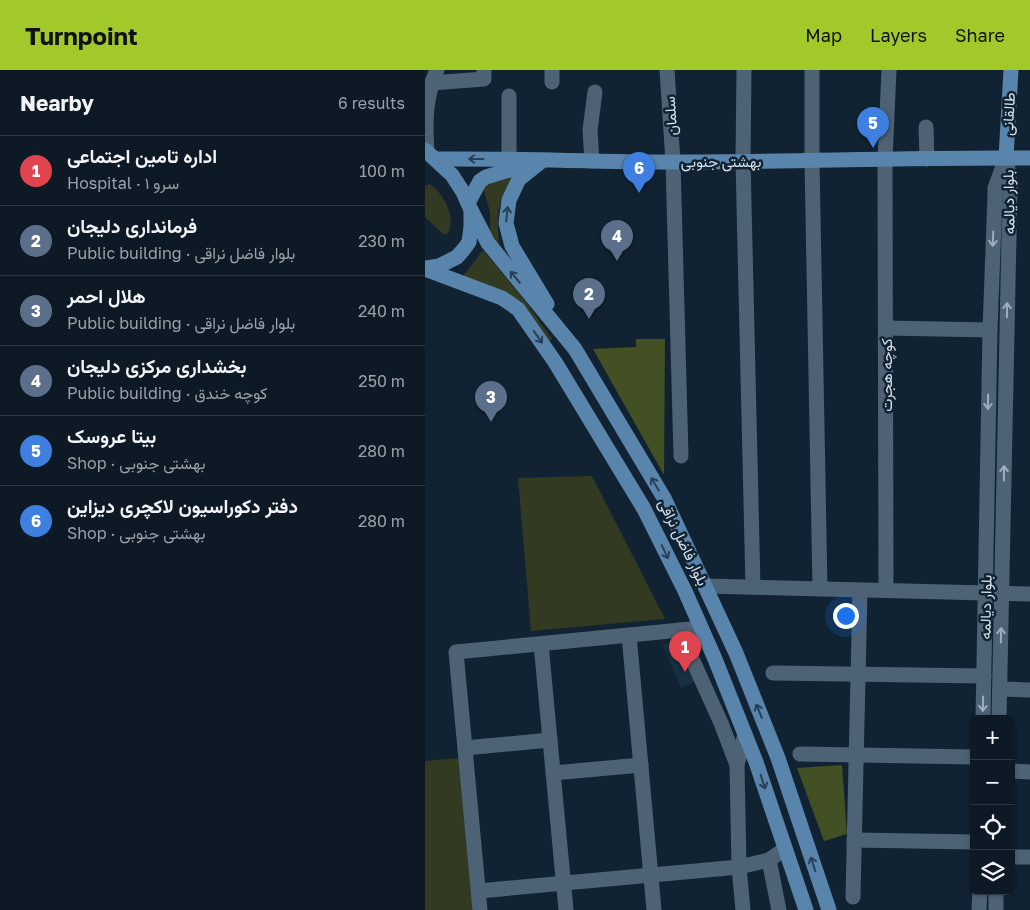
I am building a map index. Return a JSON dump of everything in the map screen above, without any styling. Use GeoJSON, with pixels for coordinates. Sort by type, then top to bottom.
{"type":"FeatureCollection","features":[{"type":"Feature","properties":{"kind":"main road","name":"طالقانی"},"geometry":{"type":"LineString","coordinates":[[1006,158],[1011,70]]}},
{"type":"Feature","properties":{"kind":"main road","name":"بهشتی جنوبی"},"geometry":{"type":"LineString","coordinates":[[429,154],[509,159],[673,162],[1030,158]]}},
{"type":"Feature","properties":{"kind":"main road","name":"بلوار فاضل نراقی"},"geometry":{"type":"LineString","coordinates":[[429,154],[452,175],[463,192],[488,243],[575,349],[664,498],[736,653],[778,758],[829,910]]}},
{"type":"Feature","properties":{"kind":"main road"},"geometry":{"type":"LineString","coordinates":[[425,268],[439,266],[457,257],[469,242],[471,227],[470,206],[480,181],[486,177],[543,160]]}},
{"type":"Feature","properties":{"kind":"main road"},"geometry":{"type":"LineString","coordinates":[[543,160],[519,179],[509,200],[506,223],[511,246],[575,349]]}},
{"type":"Feature","properties":{"kind":"main road","name":"بلوار فاضل نراقی"},"geometry":{"type":"LineString","coordinates":[[425,268],[503,298],[517,309],[555,362],[644,509],[685,591],[715,659],[756,762],[806,910]]}},
{"type":"Feature","properties":{"kind":"street"},"geometry":{"type":"LineString","coordinates":[[429,154],[425,124],[428,98],[434,77],[484,79],[484,70]]}},
{"type":"Feature","properties":{"kind":"street","name":"سلمان"},"geometry":{"type":"LineString","coordinates":[[667,70],[673,162],[681,456]]}},
{"type":"Feature","properties":{"kind":"street"},"geometry":{"type":"LineString","coordinates":[[744,70],[743,161],[753,587]]}},
{"type":"Feature","properties":{"kind":"street"},"geometry":{"type":"LineString","coordinates":[[811,70],[820,589]]}},
{"type":"Feature","properties":{"kind":"street","name":"کوچه هجرت"},"geometry":{"type":"LineString","coordinates":[[887,590],[885,159],[889,70]]}},
{"type":"Feature","properties":{"kind":"street"},"geometry":{"type":"LineString","coordinates":[[592,161],[590,130],[595,92]]}},
{"type":"Feature","properties":{"kind":"street"},"geometry":{"type":"LineString","coordinates":[[509,96],[509,159]]}},
{"type":"Feature","properties":{"kind":"street"},"geometry":{"type":"LineString","coordinates":[[927,127],[927,159]]}},
{"type":"Feature","properties":{"kind":"street","name":"بلوار دیالمه"},"geometry":{"type":"LineString","coordinates":[[983,715],[990,330],[995,188],[1006,158]]}},
{"type":"Feature","properties":{"kind":"street","name":"بلوار دیالمه"},"geometry":{"type":"LineString","coordinates":[[999,715],[1010,190],[1006,158]]}},
{"type":"Feature","properties":{"kind":"street"},"geometry":{"type":"LineString","coordinates":[[886,328],[990,330]]}},
{"type":"Feature","properties":{"kind":"street"},"geometry":{"type":"LineString","coordinates":[[705,586],[1030,594]]}},
{"type":"Feature","properties":{"kind":"street"},"geometry":{"type":"LineString","coordinates":[[853,897],[861,590]]}},
{"type":"Feature","properties":{"kind":"street"},"geometry":{"type":"LineString","coordinates":[[480,910],[456,652],[701,628]]}},
{"type":"Feature","properties":{"kind":"street"},"geometry":{"type":"LineString","coordinates":[[679,630],[721,723],[737,765]]}},
{"type":"Feature","properties":{"kind":"street"},"geometry":{"type":"LineString","coordinates":[[629,635],[654,910]]}},
{"type":"Feature","properties":{"kind":"street"},"geometry":{"type":"LineString","coordinates":[[541,644],[567,910]]}},
{"type":"Feature","properties":{"kind":"street"},"geometry":{"type":"LineString","coordinates":[[773,673],[984,676]]}},
{"type":"Feature","properties":{"kind":"street"},"geometry":{"type":"LineString","coordinates":[[1000,689],[1030,690]]}},
{"type":"Feature","properties":{"kind":"street"},"geometry":{"type":"LineString","coordinates":[[743,910],[739,867],[737,765],[745,734]]}},
{"type":"Feature","properties":{"kind":"street"},"geometry":{"type":"LineString","coordinates":[[465,748],[550,740]]}},
{"type":"Feature","properties":{"kind":"street"},"geometry":{"type":"LineString","coordinates":[[800,754],[970,758]]}},
{"type":"Feature","properties":{"kind":"street"},"geometry":{"type":"LineString","coordinates":[[553,773],[641,765]]}},
{"type":"Feature","properties":{"kind":"street"},"geometry":{"type":"LineString","coordinates":[[1015,771],[1030,772]]}},
{"type":"Feature","properties":{"kind":"street"},"geometry":{"type":"LineString","coordinates":[[855,840],[970,842]]}},
{"type":"Feature","properties":{"kind":"street"},"geometry":{"type":"LineString","coordinates":[[479,891],[739,867],[769,860],[785,849]]}},
{"type":"Feature","properties":{"kind":"street"},"geometry":{"type":"LineString","coordinates":[[1015,857],[1030,857]]}},
{"type":"Feature","properties":{"kind":"street"},"geometry":{"type":"LineString","coordinates":[[769,860],[779,910]]}},
{"type":"Feature","properties":{"kind":"street"},"geometry":{"type":"LineString","coordinates":[[979,910],[980,895]]}},
{"type":"Feature","properties":{"kind":"street"},"geometry":{"type":"LineString","coordinates":[[996,895],[996,910]]}},
{"type":"Feature","properties":{"kind":"shaded area"},"geometry":{"type":"Polygon","coordinates":[[[682,642],[699,680],[681,688],[662,644],[682,642]]]}},
{"type":"Feature","properties":{"kind":"green space"},"geometry":{"type":"Polygon","coordinates":[[[517,175],[504,192],[499,207],[498,229],[500,248],[490,235],[490,212],[483,187],[486,182],[517,175]]]}},
{"type":"Feature","properties":{"kind":"green space"},"geometry":{"type":"Polygon","coordinates":[[[429,184],[444,199],[450,214],[450,228],[447,234],[443,234],[425,217],[425,186],[429,184]]]}},
{"type":"Feature","properties":{"kind":"green space"},"geometry":{"type":"Polygon","coordinates":[[[483,250],[526,302],[552,339],[548,342],[535,321],[461,277],[483,250]]]}},
{"type":"Feature","properties":{"kind":"green space"},"geometry":{"type":"Polygon","coordinates":[[[636,339],[665,339],[664,475],[593,349],[636,347],[636,339]]]}},
{"type":"Feature","properties":{"kind":"green space"},"geometry":{"type":"Polygon","coordinates":[[[592,476],[665,619],[531,631],[518,478],[592,476]]]}},
{"type":"Feature","properties":{"kind":"green space"},"geometry":{"type":"Polygon","coordinates":[[[460,758],[473,910],[425,910],[425,761],[460,758]]]}},
{"type":"Feature","properties":{"kind":"green space"},"geometry":{"type":"Polygon","coordinates":[[[842,765],[847,834],[824,841],[797,768],[842,765]]]}},
{"type":"Feature","properties":{"kind":"place","name":"بیتا عروسک"},"geometry":{"type":"Point","coordinates":[873,148]}},
{"type":"Feature","properties":{"kind":"place","name":"دفتر دکوراسیون لاکچری دیزاین"},"geometry":{"type":"Point","coordinates":[639,193]}},
{"type":"Feature","properties":{"kind":"place","name":"بخشداری مرکزی دلیجان"},"geometry":{"type":"Point","coordinates":[617,261]}},
{"type":"Feature","properties":{"kind":"place","name":"فرمانداری دلیجان"},"geometry":{"type":"Point","coordinates":[589,319]}},
{"type":"Feature","properties":{"kind":"place","name":"هلال احمر"},"geometry":{"type":"Point","coordinates":[491,422]}},
{"type":"Feature","properties":{"kind":"place","name":"اداره تامین اجتماعی"},"geometry":{"type":"Point","coordinates":[685,672]}}]}
